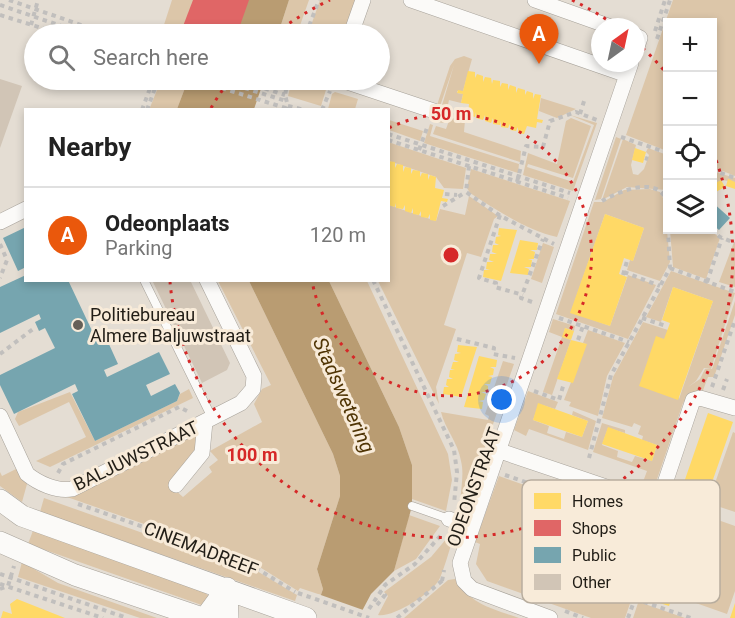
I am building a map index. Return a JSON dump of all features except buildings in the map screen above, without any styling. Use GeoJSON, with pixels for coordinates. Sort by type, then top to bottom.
{"type":"FeatureCollection","features":[{"type":"Feature","properties":{"kind":"main road","name":"CINEMADREEF"},"geometry":{"type":"LineString","coordinates":[[0,500],[22,516],[227,588],[298,608]]}},
{"type":"Feature","properties":{"kind":"main road"},"geometry":{"type":"LineString","coordinates":[[0,542],[75,575],[204,618],[227,588]]}},
{"type":"Feature","properties":{"kind":"main road"},"geometry":{"type":"LineString","coordinates":[[227,588],[228,618]]}},
{"type":"Feature","properties":{"kind":"street"},"geometry":{"type":"LineString","coordinates":[[355,24],[363,0]]}},
{"type":"Feature","properties":{"kind":"street"},"geometry":{"type":"LineString","coordinates":[[411,0],[591,57]]}},
{"type":"Feature","properties":{"kind":"street"},"geometry":{"type":"LineString","coordinates":[[535,0],[591,20]]}},
{"type":"Feature","properties":{"kind":"street","name":"ODEONSTRAAT"},"geometry":{"type":"LineString","coordinates":[[550,618],[472,589],[460,573],[462,553],[497,450],[515,384],[545,313],[576,200],[608,130],[628,72]]}},
{"type":"Feature","properties":{"kind":"street"},"geometry":{"type":"LineString","coordinates":[[372,90],[441,112]]}},
{"type":"Feature","properties":{"kind":"street"},"geometry":{"type":"LineString","coordinates":[[0,222],[24,211]]}},
{"type":"Feature","properties":{"kind":"street","name":"BALJUWSTRAAT"},"geometry":{"type":"LineString","coordinates":[[0,416],[27,474],[34,480],[63,491],[72,489],[241,403],[249,395],[255,382],[208,282]]}},
{"type":"Feature","properties":{"kind":"street","name":"ODEONSTRAAT"},"geometry":{"type":"LineString","coordinates":[[666,480],[693,400],[700,398],[734,404]]}},
{"type":"Feature","properties":{"kind":"street","name":"BALJUWSTRAAT"},"geometry":{"type":"LineString","coordinates":[[176,484],[202,453],[208,420]]}},
{"type":"Feature","properties":{"kind":"street","name":"ODEONSTRAAT"},"geometry":{"type":"LineString","coordinates":[[497,450],[586,480]]}},
{"type":"Feature","properties":{"kind":"street"},"geometry":{"type":"LineString","coordinates":[[449,519],[471,527]]}},
{"type":"Feature","properties":{"kind":"lane"},"geometry":{"type":"LineString","coordinates":[[145,282],[204,404],[208,420]]}},
{"type":"Feature","properties":{"kind":"lane"},"geometry":{"type":"LineString","coordinates":[[412,506],[449,519]]}},
{"type":"Feature","properties":{"kind":"path"},"geometry":{"type":"LineString","coordinates":[[9,0],[79,24]]}},
{"type":"Feature","properties":{"kind":"path"},"geometry":{"type":"LineString","coordinates":[[31,24],[38,0]]}},
{"type":"Feature","properties":{"kind":"path"},"geometry":{"type":"LineString","coordinates":[[310,24],[319,0]]}},
{"type":"Feature","properties":{"kind":"path"},"geometry":{"type":"LineString","coordinates":[[0,5],[57,24]]}},
{"type":"Feature","properties":{"kind":"path"},"geometry":{"type":"LineString","coordinates":[[0,15],[28,24]]}},
{"type":"Feature","properties":{"kind":"path"},"geometry":{"type":"LineString","coordinates":[[145,108],[150,90]]}},
{"type":"Feature","properties":{"kind":"path"},"geometry":{"type":"LineString","coordinates":[[145,108],[153,90]]}},
{"type":"Feature","properties":{"kind":"path"},"geometry":{"type":"LineString","coordinates":[[226,90],[281,108]]}},
{"type":"Feature","properties":{"kind":"path"},"geometry":{"type":"LineString","coordinates":[[245,90],[289,107]]}},
{"type":"Feature","properties":{"kind":"path"},"geometry":{"type":"LineString","coordinates":[[270,90],[285,95]]}},
{"type":"Feature","properties":{"kind":"path"},"geometry":{"type":"LineString","coordinates":[[286,90],[285,95],[289,107]]}},
{"type":"Feature","properties":{"kind":"path"},"geometry":{"type":"LineString","coordinates":[[580,114],[585,99]]}},
{"type":"Feature","properties":{"kind":"path"},"geometry":{"type":"LineString","coordinates":[[441,112],[464,118]]}},
{"type":"Feature","properties":{"kind":"path"},"geometry":{"type":"LineString","coordinates":[[518,179],[526,146],[543,147],[550,121],[580,114],[600,121],[597,129],[608,130],[663,151]]}},
{"type":"Feature","properties":{"kind":"path"},"geometry":{"type":"LineString","coordinates":[[390,135],[576,200],[601,201],[626,189],[663,192]]}},
{"type":"Feature","properties":{"kind":"path"},"geometry":{"type":"LineString","coordinates":[[390,141],[518,179]]}},
{"type":"Feature","properties":{"kind":"path"},"geometry":{"type":"LineString","coordinates":[[466,192],[469,166]]}},
{"type":"Feature","properties":{"kind":"path"},"geometry":{"type":"LineString","coordinates":[[717,172],[735,178]]}},
{"type":"Feature","properties":{"kind":"path"},"geometry":{"type":"LineString","coordinates":[[443,206],[466,192]]}},
{"type":"Feature","properties":{"kind":"path"},"geometry":{"type":"LineString","coordinates":[[466,192],[500,215],[558,245],[557,249]]}},
{"type":"Feature","properties":{"kind":"path"},"geometry":{"type":"LineString","coordinates":[[445,194],[461,194]]}},
{"type":"Feature","properties":{"kind":"path"},"geometry":{"type":"LineString","coordinates":[[500,215],[479,278],[496,284],[495,287],[523,295]]}},
{"type":"Feature","properties":{"kind":"path"},"geometry":{"type":"LineString","coordinates":[[589,458],[608,382],[670,268],[668,234]]}},
{"type":"Feature","properties":{"kind":"path"},"geometry":{"type":"LineString","coordinates":[[716,234],[735,243]]}},
{"type":"Feature","properties":{"kind":"path"},"geometry":{"type":"LineString","coordinates":[[707,282],[722,238]]}},
{"type":"Feature","properties":{"kind":"path"},"geometry":{"type":"LineString","coordinates":[[543,239],[521,298],[538,304],[536,310],[629,342]]}},
{"type":"Feature","properties":{"kind":"path"},"geometry":{"type":"LineString","coordinates":[[0,244],[7,260],[0,278]]}},
{"type":"Feature","properties":{"kind":"path"},"geometry":{"type":"LineString","coordinates":[[627,261],[624,273],[660,286]]}},
{"type":"Feature","properties":{"kind":"path"},"geometry":{"type":"LineString","coordinates":[[670,268],[735,292]]}},
{"type":"Feature","properties":{"kind":"path"},"geometry":{"type":"LineString","coordinates":[[369,609],[380,591],[427,553],[446,529],[457,494],[454,450],[374,282]]}},
{"type":"Feature","properties":{"kind":"path"},"geometry":{"type":"LineString","coordinates":[[642,318],[666,326]]}},
{"type":"Feature","properties":{"kind":"path"},"geometry":{"type":"LineString","coordinates":[[578,340],[583,326]]}},
{"type":"Feature","properties":{"kind":"path"},"geometry":{"type":"LineString","coordinates":[[0,354],[33,329]]}},
{"type":"Feature","properties":{"kind":"path"},"geometry":{"type":"LineString","coordinates":[[457,339],[494,348],[493,354],[519,358],[515,384],[559,400],[564,383]]}},
{"type":"Feature","properties":{"kind":"path","name":"BALJUWSTRAAT"},"geometry":{"type":"LineString","coordinates":[[54,476],[63,464],[179,407],[189,412],[204,404]]}},
{"type":"Feature","properties":{"kind":"path","name":"CINEMADREEF"},"geometry":{"type":"LineString","coordinates":[[70,502],[251,565],[298,608],[369,618]]}},
{"type":"Feature","properties":{"kind":"path","name":"ODEONSTRAAT"},"geometry":{"type":"LineString","coordinates":[[442,581],[446,565]]}},
{"type":"Feature","properties":{"kind":"path","name":"ODEONSTRAAT"},"geometry":{"type":"LineString","coordinates":[[397,618],[442,581],[460,573]]}},
{"type":"Feature","properties":{"kind":"path"},"geometry":{"type":"LineString","coordinates":[[0,574],[128,618]]}},
{"type":"Feature","properties":{"kind":"path"},"geometry":{"type":"LineString","coordinates":[[0,584],[103,618]]}},
{"type":"Feature","properties":{"kind":"path"},"geometry":{"type":"LineString","coordinates":[[0,589],[8,586]]}},
{"type":"Feature","properties":{"kind":"path"},"geometry":{"type":"LineString","coordinates":[[377,605],[385,595],[380,591]]}},
{"type":"Feature","properties":{"kind":"path"},"geometry":{"type":"LineString","coordinates":[[649,603],[691,618]]}},
{"type":"Feature","properties":{"kind":"shaded area"},"geometry":{"type":"Polygon","coordinates":[[[172,0],[215,0],[207,24],[164,24],[172,0]]]}},
{"type":"Feature","properties":{"kind":"shaded area"},"geometry":{"type":"Polygon","coordinates":[[[289,0],[309,0],[301,24],[281,24],[289,0]]]}},
{"type":"Feature","properties":{"kind":"shaded area"},"geometry":{"type":"Polygon","coordinates":[[[320,0],[356,0],[348,24],[312,24],[320,0]]]}},
{"type":"Feature","properties":{"kind":"shaded area"},"geometry":{"type":"Polygon","coordinates":[[[673,0],[735,0],[735,176],[717,169],[717,18],[667,18],[673,0]]]}},
{"type":"Feature","properties":{"kind":"shaded area"},"geometry":{"type":"Polygon","coordinates":[[[663,29],[663,149],[626,135],[663,29]]]}},
{"type":"Feature","properties":{"kind":"shaded area"},"geometry":{"type":"Polygon","coordinates":[[[464,56],[472,59],[463,91],[457,91],[463,94],[461,103],[449,100],[444,123],[437,122],[454,65],[435,121],[432,120],[450,66],[455,59],[464,56]]]}},
{"type":"Feature","properties":{"kind":"shaded area"},"geometry":{"type":"Polygon","coordinates":[[[157,90],[184,90],[177,108],[150,108],[157,90]]]}},
{"type":"Feature","properties":{"kind":"shaded area"},"geometry":{"type":"Polygon","coordinates":[[[290,90],[326,90],[321,106],[288,96],[290,90]]]}},
{"type":"Feature","properties":{"kind":"shaded area"},"geometry":{"type":"Polygon","coordinates":[[[335,92],[358,99],[355,108],[328,108],[332,94],[335,92]]]}},
{"type":"Feature","properties":{"kind":"shaded area"},"geometry":{"type":"Polygon","coordinates":[[[541,98],[576,109],[557,118],[539,111],[541,98]]]}},
{"type":"Feature","properties":{"kind":"shaded area"},"geometry":{"type":"Polygon","coordinates":[[[570,115],[597,123],[573,191],[523,175],[528,153],[557,164],[566,121],[571,118],[591,126],[573,178],[528,164],[527,167],[573,182],[594,125],[570,115]]]}},
{"type":"Feature","properties":{"kind":"shaded area"},"geometry":{"type":"Polygon","coordinates":[[[450,118],[465,120],[464,132],[521,151],[520,162],[433,134],[436,126],[446,129],[450,118]]]}},
{"type":"Feature","properties":{"kind":"shaded area"},"geometry":{"type":"Polygon","coordinates":[[[390,120],[423,131],[420,141],[390,130],[390,120]]]}},
{"type":"Feature","properties":{"kind":"shaded area"},"geometry":{"type":"Polygon","coordinates":[[[430,124],[433,125],[430,136],[519,164],[518,173],[424,143],[430,124]]]}},
{"type":"Feature","properties":{"kind":"shaded area"},"geometry":{"type":"Polygon","coordinates":[[[616,137],[621,139],[601,199],[595,200],[616,137]]]}},
{"type":"Feature","properties":{"kind":"shaded area"},"geometry":{"type":"Polygon","coordinates":[[[623,139],[636,145],[631,165],[633,174],[638,175],[644,169],[649,155],[646,152],[648,148],[663,154],[663,190],[627,187],[602,200],[623,139]]]}},
{"type":"Feature","properties":{"kind":"shaded area"},"geometry":{"type":"Polygon","coordinates":[[[390,143],[466,168],[463,189],[444,188],[436,177],[390,161],[390,143]]]}},
{"type":"Feature","properties":{"kind":"shaded area"},"geometry":{"type":"Polygon","coordinates":[[[471,169],[570,201],[557,237],[523,225],[470,193],[467,188],[471,169]]]}},
{"type":"Feature","properties":{"kind":"shaded area"},"geometry":{"type":"Polygon","coordinates":[[[717,173],[735,178],[735,182],[722,180],[717,183],[717,173]]]}},
{"type":"Feature","properties":{"kind":"shaded area"},"geometry":{"type":"Polygon","coordinates":[[[650,189],[660,192],[663,198],[663,234],[667,234],[670,262],[660,281],[627,270],[630,260],[633,261],[644,228],[605,214],[571,312],[610,326],[628,275],[656,285],[628,339],[556,314],[594,202],[603,202],[624,190],[650,189]]]}},
{"type":"Feature","properties":{"kind":"shaded area"},"geometry":{"type":"Polygon","coordinates":[[[469,196],[498,216],[494,219],[481,257],[467,253],[444,325],[456,329],[436,387],[439,404],[378,282],[390,282],[390,205],[436,221],[440,209],[465,215],[469,196]]]}},
{"type":"Feature","properties":{"kind":"shaded area"},"geometry":{"type":"Polygon","coordinates":[[[670,234],[715,234],[720,238],[706,279],[673,267],[670,234]]]}},
{"type":"Feature","properties":{"kind":"shaded area"},"geometry":{"type":"Polygon","coordinates":[[[735,242],[735,287],[719,282],[735,242]]]}},
{"type":"Feature","properties":{"kind":"shaded area"},"geometry":{"type":"Polygon","coordinates":[[[543,243],[554,247],[542,283],[531,279],[543,243]]]}},
{"type":"Feature","properties":{"kind":"shaded area"},"geometry":{"type":"Polygon","coordinates":[[[671,271],[735,293],[711,369],[735,301],[735,315],[714,377],[708,377],[702,393],[688,397],[683,403],[657,480],[644,480],[647,471],[593,452],[602,423],[625,430],[625,433],[608,428],[602,445],[618,451],[617,457],[632,462],[635,456],[652,461],[657,445],[642,440],[643,436],[638,434],[641,426],[634,423],[632,427],[602,418],[613,377],[643,322],[668,330],[679,399],[713,301],[673,287],[661,322],[646,317],[671,271]],[[704,368],[696,381],[688,387],[700,379],[705,369],[711,369],[704,368]]]}},
{"type":"Feature","properties":{"kind":"shaded area"},"geometry":{"type":"Polygon","coordinates":[[[219,282],[249,282],[333,454],[340,476],[340,496],[317,569],[323,589],[321,595],[300,588],[298,591],[250,561],[67,497],[197,434],[198,444],[175,490],[183,497],[212,472],[209,467],[218,460],[210,451],[262,422],[254,404],[262,389],[271,385],[219,282]]]}},
{"type":"Feature","properties":{"kind":"shaded area"},"geometry":{"type":"Polygon","coordinates":[[[329,282],[367,282],[448,454],[452,480],[446,511],[412,499],[412,465],[399,427],[329,282]]]}},
{"type":"Feature","properties":{"kind":"shaded area"},"geometry":{"type":"Polygon","coordinates":[[[553,319],[575,326],[574,331],[565,328],[563,337],[571,340],[552,395],[543,392],[562,337],[549,332],[553,319]]]}},
{"type":"Feature","properties":{"kind":"shaded area"},"geometry":{"type":"Polygon","coordinates":[[[588,330],[625,343],[607,376],[598,416],[569,406],[571,402],[564,400],[586,344],[583,343],[588,330]]]}},
{"type":"Feature","properties":{"kind":"shaded area"},"geometry":{"type":"Polygon","coordinates":[[[503,361],[514,364],[463,510],[461,509],[461,461],[441,412],[488,420],[489,416],[485,414],[503,361]]]}},
{"type":"Feature","properties":{"kind":"shaded area"},"geometry":{"type":"Polygon","coordinates":[[[189,389],[193,398],[50,467],[36,461],[86,437],[69,402],[19,426],[15,419],[18,412],[70,392],[95,441],[177,401],[180,394],[189,389]]]}},
{"type":"Feature","properties":{"kind":"shaded area"},"geometry":{"type":"Polygon","coordinates":[[[528,391],[558,402],[555,409],[539,404],[533,420],[549,426],[547,433],[564,439],[566,432],[582,437],[588,421],[572,415],[573,411],[596,421],[588,450],[529,429],[526,436],[514,430],[528,391]]]}},
{"type":"Feature","properties":{"kind":"shaded area"},"geometry":{"type":"Polygon","coordinates":[[[733,432],[735,433],[735,512],[720,507],[720,480],[716,480],[733,432]]]}},
{"type":"Feature","properties":{"kind":"shaded area"},"geometry":{"type":"Polygon","coordinates":[[[18,466],[27,484],[22,502],[0,486],[0,472],[2,476],[18,466]]]}},
{"type":"Feature","properties":{"kind":"shaded area"},"geometry":{"type":"Polygon","coordinates":[[[499,476],[522,484],[522,593],[487,581],[476,564],[480,544],[475,542],[499,476]]]}},
{"type":"Feature","properties":{"kind":"shaded area"},"geometry":{"type":"Polygon","coordinates":[[[44,498],[250,571],[252,568],[297,595],[295,601],[40,512],[44,498]]]}},
{"type":"Feature","properties":{"kind":"shaded area"},"geometry":{"type":"Polygon","coordinates":[[[409,515],[440,526],[416,559],[394,571],[409,515]]]}},
{"type":"Feature","properties":{"kind":"shaded area"},"geometry":{"type":"Polygon","coordinates":[[[720,521],[735,526],[735,591],[727,614],[696,603],[720,603],[720,521]]]}},
{"type":"Feature","properties":{"kind":"shaded area"},"geometry":{"type":"Polygon","coordinates":[[[34,528],[204,592],[210,597],[204,606],[28,544],[34,528]]]}},
{"type":"Feature","properties":{"kind":"shaded area"},"geometry":{"type":"Polygon","coordinates":[[[452,532],[454,535],[445,565],[435,586],[401,609],[378,615],[388,596],[384,592],[431,557],[452,532]]]}},
{"type":"Feature","properties":{"kind":"shaded area"},"geometry":{"type":"Polygon","coordinates":[[[22,562],[58,583],[157,618],[140,618],[18,577],[22,562]]]}},
{"type":"Feature","properties":{"kind":"shaded area"},"geometry":{"type":"Polygon","coordinates":[[[455,579],[475,600],[519,618],[404,618],[448,580],[455,579]]]}},
{"type":"Feature","properties":{"kind":"shaded area"},"geometry":{"type":"Polygon","coordinates":[[[549,603],[630,603],[625,618],[591,618],[549,603]]]}},
{"type":"Feature","properties":{"kind":"shaded area"},"geometry":{"type":"Polygon","coordinates":[[[638,603],[642,603],[685,618],[633,618],[638,603]]]}},
{"type":"Feature","properties":{"kind":"water"},"geometry":{"type":"Polygon","coordinates":[[[215,0],[289,0],[281,24],[207,24],[215,0]]]}},
{"type":"Feature","properties":{"kind":"water"},"geometry":{"type":"Polygon","coordinates":[[[184,90],[261,90],[254,108],[177,108],[184,90]]]}},
{"type":"Feature","properties":{"kind":"water","name":"Stadswetering"},"geometry":{"type":"Polygon","coordinates":[[[249,282],[329,282],[399,427],[412,465],[412,506],[394,571],[371,594],[362,611],[313,618],[323,589],[317,569],[340,496],[340,476],[333,454],[249,282]]]}},
{"type":"Feature","properties":{"kind":"pier"},"geometry":{"type":"Polygon","coordinates":[[[318,594],[366,611],[363,618],[310,618],[318,594]]]}},
{"type":"Feature","properties":{"kind":"place","name":"Odeonplaats"},"geometry":{"type":"Point","coordinates":[539,64]}},
{"type":"Feature","properties":{"kind":"place","name":"Politiebureau Almere Baljuwstraat"},"geometry":{"type":"Point","coordinates":[78,325]}}]}
